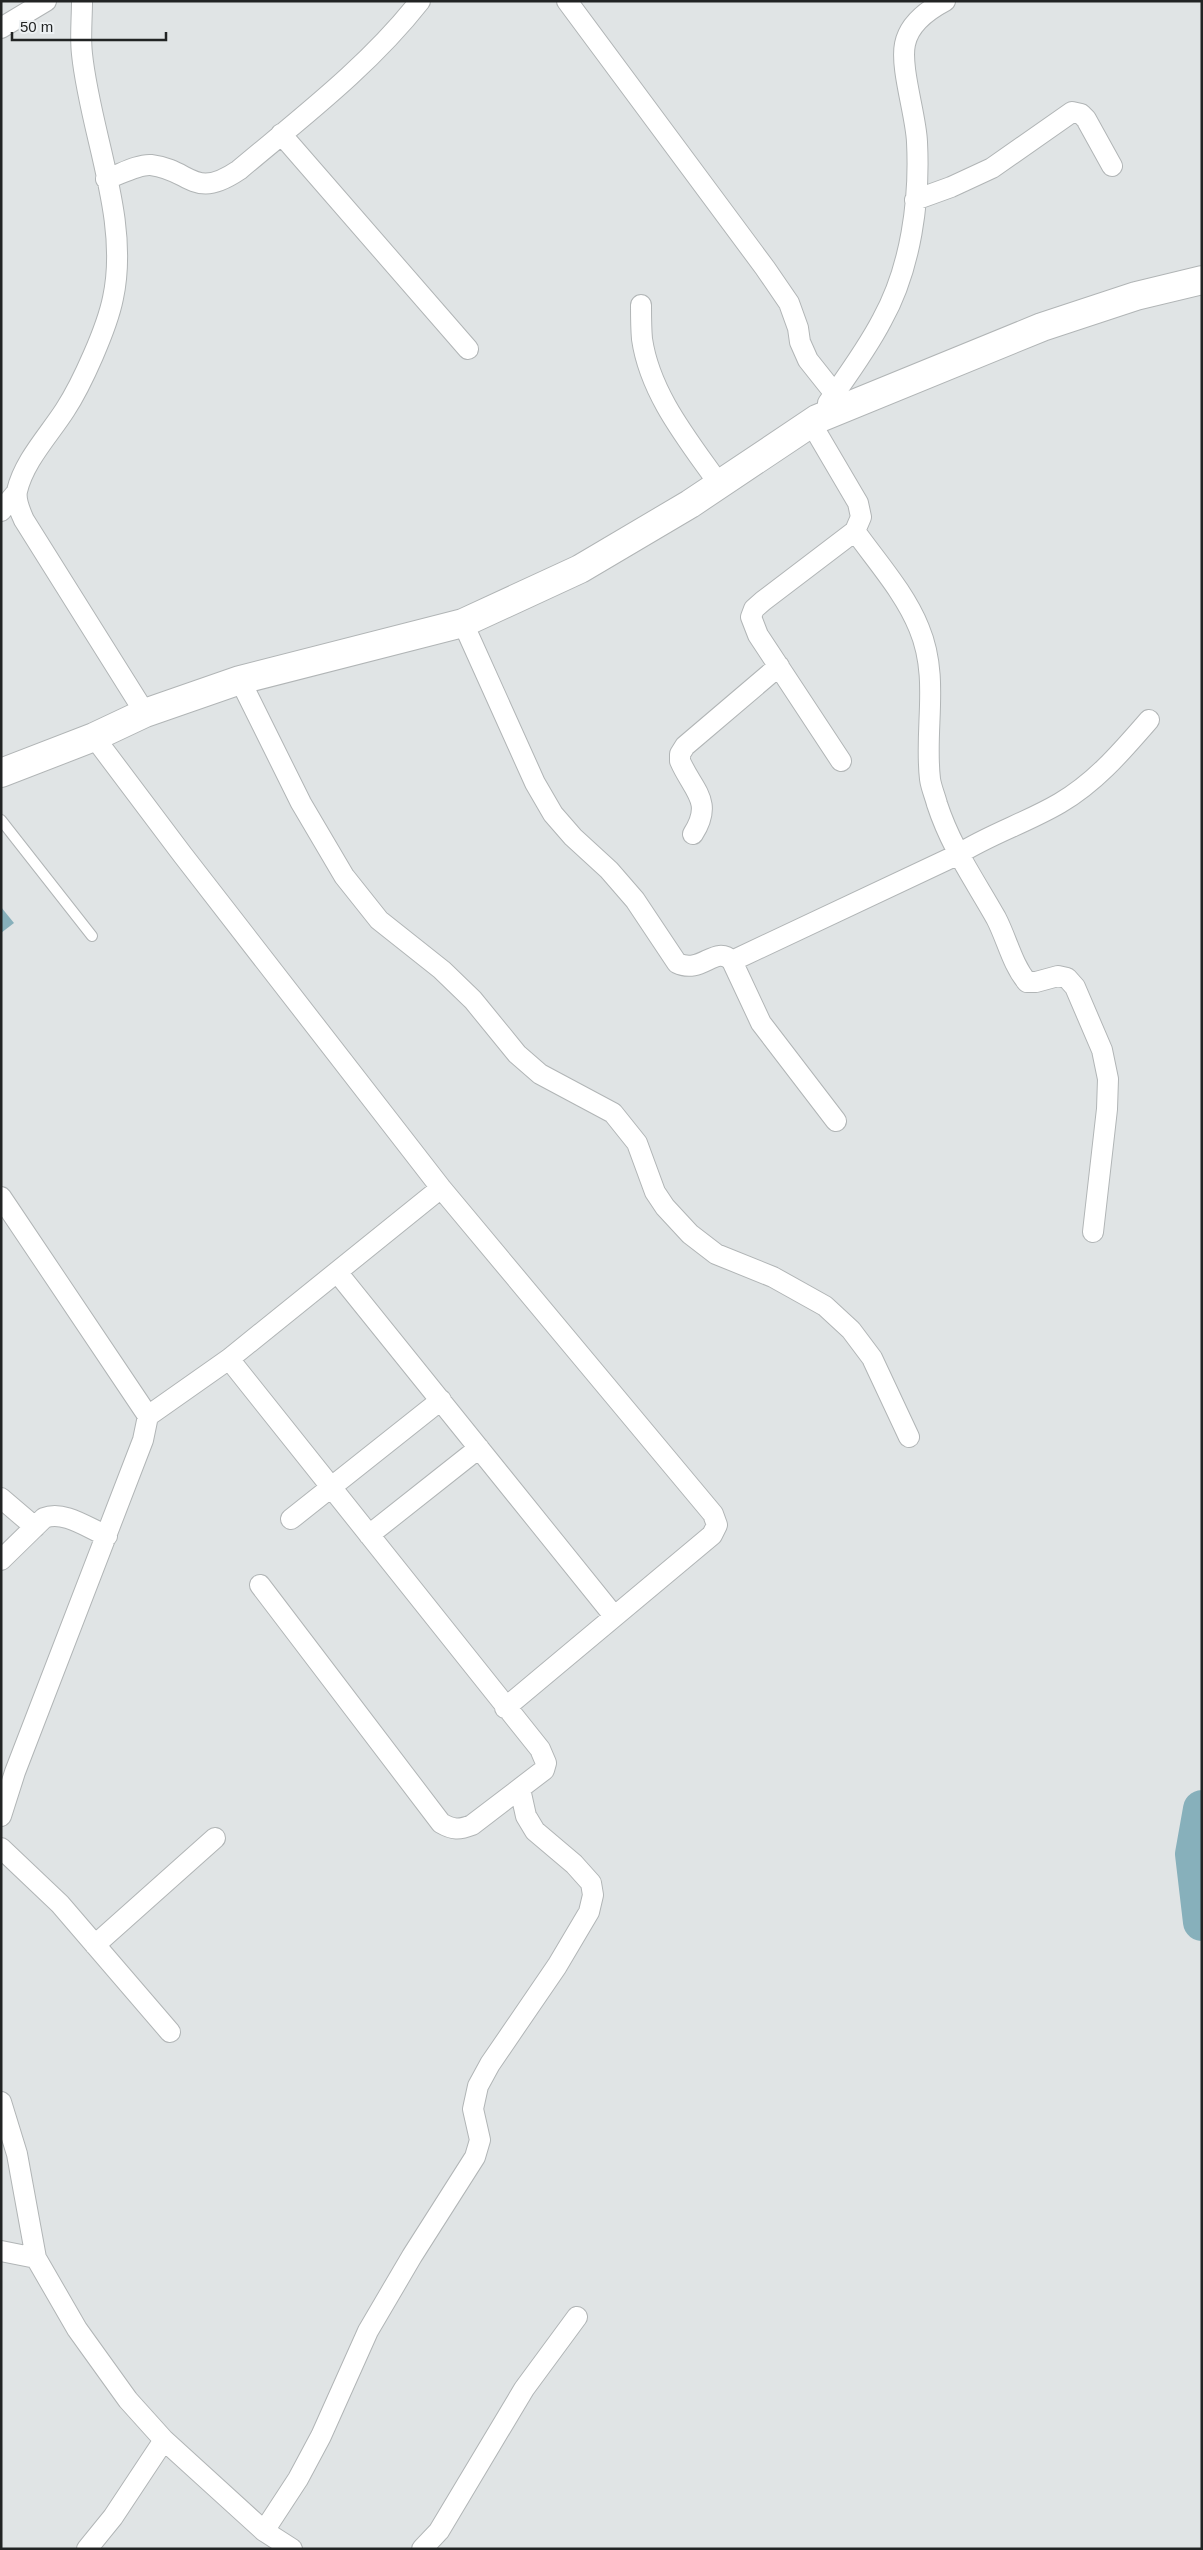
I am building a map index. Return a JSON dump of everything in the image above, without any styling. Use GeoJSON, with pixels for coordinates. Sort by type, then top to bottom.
{"type":"FeatureCollection","features":[{"type":"Feature","properties":{"kind":"street"},"geometry":{"type":"LineString","coordinates":[[1,28],[46,1]]}},
{"type":"Feature","properties":{"kind":"street"},"geometry":{"type":"LineString","coordinates":[[1,511],[16,493],[24,470],[67,408],[93,353],[113,298],[117,252],[106,179],[82,53],[82,1]]}},
{"type":"Feature","properties":{"kind":"street"},"geometry":{"type":"LineString","coordinates":[[106,179],[149,165],[192,182],[208,184],[222,181],[281,134],[375,53],[395,33],[420,1]]}},
{"type":"Feature","properties":{"kind":"street"},"geometry":{"type":"LineString","coordinates":[[567,1],[770,275],[788,303],[798,328],[800,342],[808,360],[835,394]]}},
{"type":"Feature","properties":{"kind":"street"},"geometry":{"type":"LineString","coordinates":[[814,421],[861,356],[883,318],[900,279],[911,230],[919,173],[917,135],[904,59],[905,43],[915,23],[930,9],[945,1]]}},
{"type":"Feature","properties":{"kind":"street"},"geometry":{"type":"LineString","coordinates":[[915,200],[951,187],[992,168],[1072,112],[1081,114],[1086,119],[1112,166]]}},
{"type":"Feature","properties":{"kind":"street"},"geometry":{"type":"LineString","coordinates":[[281,134],[468,348]]}},
{"type":"Feature","properties":{"kind":"street"},"geometry":{"type":"LineString","coordinates":[[1,773],[94,737],[145,713],[240,680],[463,623],[580,569],[690,504],[814,421],[1042,328],[1136,296],[1202,280]]}},
{"type":"Feature","properties":{"kind":"street"},"geometry":{"type":"LineString","coordinates":[[641,304],[642,339],[649,366],[662,398],[718,484]]}},
{"type":"Feature","properties":{"kind":"street"},"geometry":{"type":"LineString","coordinates":[[814,421],[858,503],[861,517],[855,530],[754,609],[750,617],[753,626],[840,761]]}},
{"type":"Feature","properties":{"kind":"street"},"geometry":{"type":"LineString","coordinates":[[16,493],[18,506],[24,520],[145,713]]}},
{"type":"Feature","properties":{"kind":"street"},"geometry":{"type":"LineString","coordinates":[[855,530],[905,602],[920,629],[928,657],[932,690],[930,779],[945,828],[957,855],[996,919],[1020,974],[1027,982],[1036,982],[1058,976],[1066,978],[1075,987],[1102,1050],[1108,1079],[1107,1109],[1093,1232]]}},
{"type":"Feature","properties":{"kind":"street"},"geometry":{"type":"LineString","coordinates":[[463,623],[534,784],[553,814],[573,837],[609,870],[635,900],[677,962],[686,967],[696,966],[721,954],[726,955],[732,961],[761,1023],[836,1121]]}},
{"type":"Feature","properties":{"kind":"street"},"geometry":{"type":"LineString","coordinates":[[693,834],[703,819],[702,803],[680,761],[680,754],[685,746],[779,666]]}},
{"type":"Feature","properties":{"kind":"street"},"geometry":{"type":"LineString","coordinates":[[240,680],[301,803],[344,876],[378,920],[442,970],[473,1000],[517,1054],[540,1074],[612,1113],[638,1143],[655,1192],[690,1234],[716,1254],[773,1277],[818,1301],[851,1330],[872,1358],[909,1437]]}},
{"type":"Feature","properties":{"kind":"street"},"geometry":{"type":"LineString","coordinates":[[732,961],[957,855],[980,840],[1032,818],[1081,789],[1109,766],[1149,720]]}},
{"type":"Feature","properties":{"kind":"street"},"geometry":{"type":"LineString","coordinates":[[94,737],[182,854],[441,1188],[713,1514],[717,1525],[712,1535],[505,1708]]}},
{"type":"Feature","properties":{"kind":"street"},"geometry":{"type":"LineString","coordinates":[[148,1416],[228,1359],[441,1188]]}},
{"type":"Feature","properties":{"kind":"street"},"geometry":{"type":"LineString","coordinates":[[1,1197],[148,1416],[144,1440],[15,1772],[1,1816]]}},
{"type":"Feature","properties":{"kind":"street"},"geometry":{"type":"LineString","coordinates":[[337,1272],[614,1616]]}},
{"type":"Feature","properties":{"kind":"street"},"geometry":{"type":"LineString","coordinates":[[228,1359],[370,1535],[505,1708],[540,1749],[546,1763],[544,1770],[472,1825],[460,1830],[450,1829],[441,1823],[260,1585]]}},
{"type":"Feature","properties":{"kind":"street"},"geometry":{"type":"LineString","coordinates":[[291,1519],[440,1400]]}},
{"type":"Feature","properties":{"kind":"street"},"geometry":{"type":"LineString","coordinates":[[370,1535],[479,1448]]}},
{"type":"Feature","properties":{"kind":"street"},"geometry":{"type":"LineString","coordinates":[[1,1498],[35,1527]]}},
{"type":"Feature","properties":{"kind":"street"},"geometry":{"type":"LineString","coordinates":[[1,1560],[44,1518],[53,1515],[63,1516],[107,1536]]}},
{"type":"Feature","properties":{"kind":"street"},"geometry":{"type":"LineString","coordinates":[[264,2531],[298,2479],[321,2436],[368,2331],[475,2157],[480,2140],[473,2109],[478,2086],[490,2064],[557,1966],[589,1912],[593,1895],[591,1883],[574,1864],[534,1832],[526,1816],[520,1790]]}},
{"type":"Feature","properties":{"kind":"street"},"geometry":{"type":"LineString","coordinates":[[95,1945],[215,1838]]}},
{"type":"Feature","properties":{"kind":"street"},"geometry":{"type":"LineString","coordinates":[[1,1848],[54,1898],[170,2032]]}},
{"type":"Feature","properties":{"kind":"street"},"geometry":{"type":"LineString","coordinates":[[1,2102],[17,2154],[36,2258],[77,2329],[128,2400],[164,2440],[264,2531],[292,2549]]}},
{"type":"Feature","properties":{"kind":"street"},"geometry":{"type":"LineString","coordinates":[[1,2251],[36,2258]]}},
{"type":"Feature","properties":{"kind":"street"},"geometry":{"type":"LineString","coordinates":[[422,2549],[439,2531],[524,2389],[577,2317]]}},
{"type":"Feature","properties":{"kind":"street"},"geometry":{"type":"LineString","coordinates":[[87,2549],[113,2517],[164,2440]]}},
{"type":"Feature","properties":{"kind":"lane"},"geometry":{"type":"LineString","coordinates":[[1,820],[92,936]]}},
{"type":"Feature","properties":{"kind":"water"},"geometry":{"type":"Polygon","coordinates":[[[1,907],[14,923],[1,933],[1,907]]]}},
{"type":"Feature","properties":{"kind":"waterway"},"geometry":{"type":"LineString","coordinates":[[1202,1809],[1194,1854],[1202,1922]]}}]}
